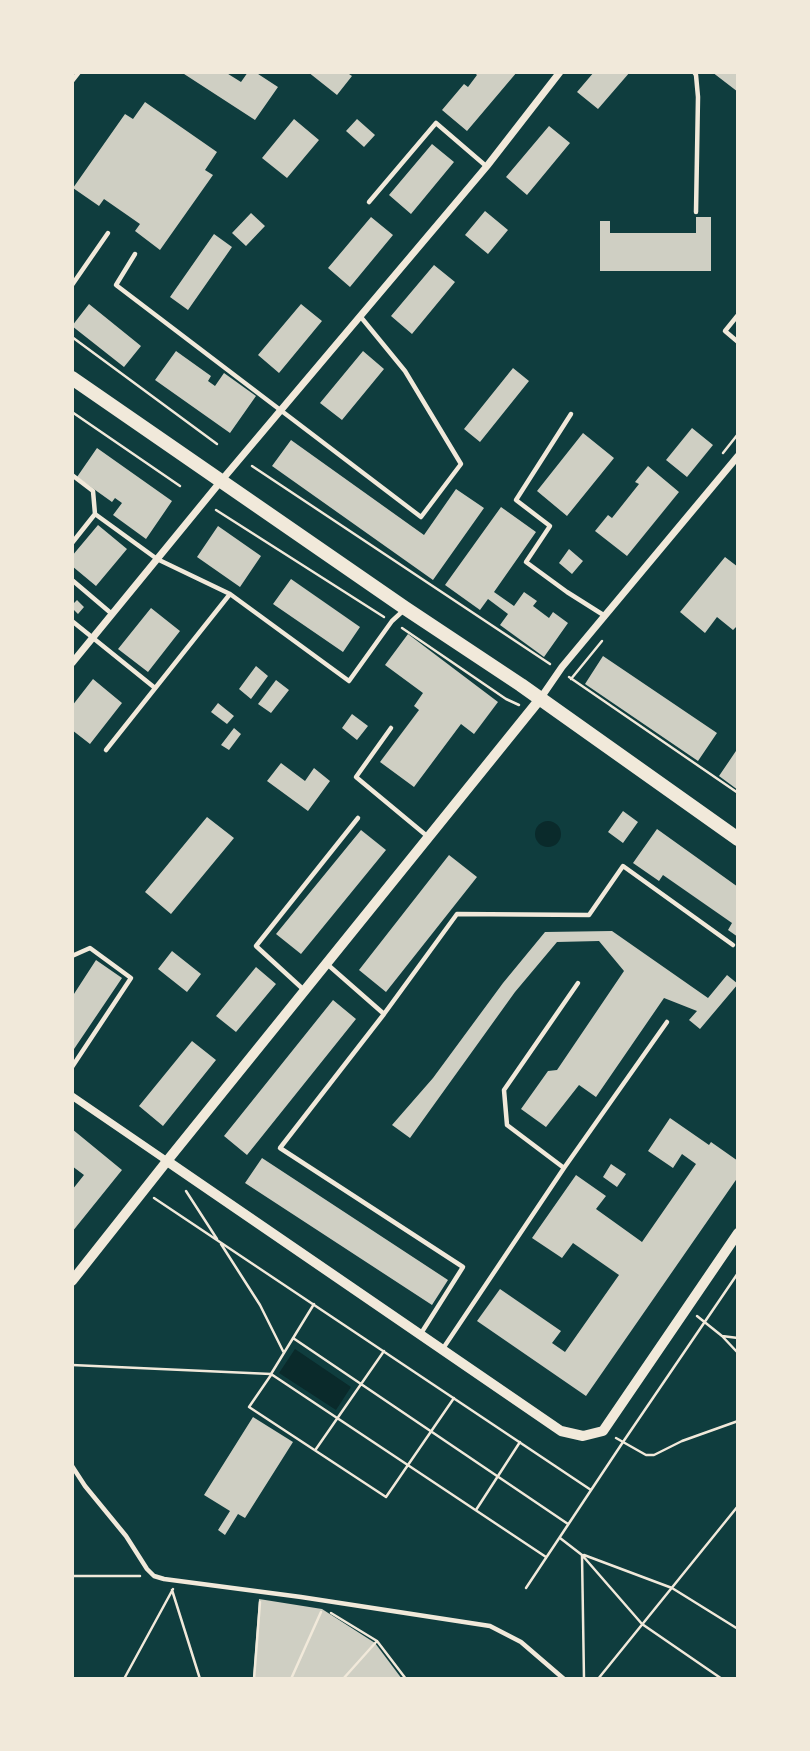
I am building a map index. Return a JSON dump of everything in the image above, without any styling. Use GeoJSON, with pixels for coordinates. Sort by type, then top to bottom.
{"type":"FeatureCollection","features":[{"type":"Feature","properties":{"kind":"main road"},"geometry":{"type":"LineString","coordinates":[[72,379],[540,699],[738,839]]}},
{"type":"Feature","properties":{"kind":"street"},"geometry":{"type":"LineString","coordinates":[[72,663],[221,481],[487,166],[561,72]]}},
{"type":"Feature","properties":{"kind":"street"},"geometry":{"type":"LineString","coordinates":[[72,1281],[540,699],[560,670],[738,456]]}},
{"type":"Feature","properties":{"kind":"street"},"geometry":{"type":"LineString","coordinates":[[72,1096],[561,1431],[583,1436],[603,1431],[738,1233]]}},
{"type":"Feature","properties":{"kind":"lane"},"geometry":{"type":"LineString","coordinates":[[72,81],[79,72]]}},
{"type":"Feature","properties":{"kind":"lane"},"geometry":{"type":"LineString","coordinates":[[694,72],[698,97],[696,212]]}},
{"type":"Feature","properties":{"kind":"lane"},"geometry":{"type":"LineString","coordinates":[[369,202],[436,123],[487,166]]}},
{"type":"Feature","properties":{"kind":"lane"},"geometry":{"type":"LineString","coordinates":[[72,285],[108,233]]}},
{"type":"Feature","properties":{"kind":"lane"},"geometry":{"type":"LineString","coordinates":[[135,254],[116,285],[421,517],[461,464],[405,371],[360,316]]}},
{"type":"Feature","properties":{"kind":"lane"},"geometry":{"type":"LineString","coordinates":[[738,315],[724,331],[738,342]]}},
{"type":"Feature","properties":{"kind":"lane"},"geometry":{"type":"LineString","coordinates":[[571,414],[516,500],[550,526],[526,562],[606,616]]}},
{"type":"Feature","properties":{"kind":"lane"},"geometry":{"type":"LineString","coordinates":[[72,475],[93,491],[95,514],[72,543]]}},
{"type":"Feature","properties":{"kind":"lane"},"geometry":{"type":"LineString","coordinates":[[95,514],[157,559],[230,594],[349,681],[392,621],[405,608]]}},
{"type":"Feature","properties":{"kind":"lane"},"geometry":{"type":"LineString","coordinates":[[72,580],[112,614]]}},
{"type":"Feature","properties":{"kind":"lane"},"geometry":{"type":"LineString","coordinates":[[106,750],[230,594]]}},
{"type":"Feature","properties":{"kind":"lane"},"geometry":{"type":"LineString","coordinates":[[72,621],[155,688]]}},
{"type":"Feature","properties":{"kind":"lane"},"geometry":{"type":"LineString","coordinates":[[391,728],[356,777],[428,837]]}},
{"type":"Feature","properties":{"kind":"lane"},"geometry":{"type":"LineString","coordinates":[[304,991],[256,946],[358,818]]}},
{"type":"Feature","properties":{"kind":"lane"},"geometry":{"type":"LineString","coordinates":[[420,1335],[463,1268],[280,1148],[384,1014],[457,914],[589,915],[622,866],[733,945]]}},
{"type":"Feature","properties":{"kind":"lane"},"geometry":{"type":"LineString","coordinates":[[72,956],[90,948],[131,978],[72,1067]]}},
{"type":"Feature","properties":{"kind":"lane"},"geometry":{"type":"LineString","coordinates":[[326,964],[384,1014]]}},
{"type":"Feature","properties":{"kind":"lane"},"geometry":{"type":"LineString","coordinates":[[565,1168],[507,1125],[504,1090],[578,984]]}},
{"type":"Feature","properties":{"kind":"lane"},"geometry":{"type":"LineString","coordinates":[[441,1350],[667,1021]]}},
{"type":"Feature","properties":{"kind":"lane"},"geometry":{"type":"LineString","coordinates":[[72,1466],[154,1576],[490,1626],[521,1643],[564,1679]]}},
{"type":"Feature","properties":{"kind":"path"},"geometry":{"type":"LineString","coordinates":[[72,337],[218,444]]}},
{"type":"Feature","properties":{"kind":"path"},"geometry":{"type":"LineString","coordinates":[[72,412],[180,486]]}},
{"type":"Feature","properties":{"kind":"path"},"geometry":{"type":"LineString","coordinates":[[252,466],[560,670],[738,793]]}},
{"type":"Feature","properties":{"kind":"path"},"geometry":{"type":"LineString","coordinates":[[216,510],[392,621],[506,699]]}},
{"type":"Feature","properties":{"kind":"path"},"geometry":{"type":"LineString","coordinates":[[181,1184],[260,1305],[284,1353]]}},
{"type":"Feature","properties":{"kind":"path"},"geometry":{"type":"LineString","coordinates":[[143,1191],[591,1490]]}},
{"type":"Feature","properties":{"kind":"path"},"geometry":{"type":"LineString","coordinates":[[526,1588],[738,1273]]}},
{"type":"Feature","properties":{"kind":"path"},"geometry":{"type":"LineString","coordinates":[[314,1304],[249,1407],[386,1497],[454,1398]]}},
{"type":"Feature","properties":{"kind":"path"},"geometry":{"type":"LineString","coordinates":[[705,1322],[738,1353]]}},
{"type":"Feature","properties":{"kind":"path"},"geometry":{"type":"LineString","coordinates":[[722,1336],[738,1338]]}},
{"type":"Feature","properties":{"kind":"path"},"geometry":{"type":"LineString","coordinates":[[293,1338],[568,1524]]}},
{"type":"Feature","properties":{"kind":"path"},"geometry":{"type":"LineString","coordinates":[[315,1450],[384,1351]]}},
{"type":"Feature","properties":{"kind":"path"},"geometry":{"type":"LineString","coordinates":[[72,1366],[271,1374],[546,1557]]}},
{"type":"Feature","properties":{"kind":"path"},"geometry":{"type":"LineString","coordinates":[[623,1442],[646,1455],[654,1455],[682,1441],[738,1421]]}},
{"type":"Feature","properties":{"kind":"path"},"geometry":{"type":"LineString","coordinates":[[476,1510],[520,1442]]}},
{"type":"Feature","properties":{"kind":"path"},"geometry":{"type":"LineString","coordinates":[[598,1679],[738,1506]]}},
{"type":"Feature","properties":{"kind":"path"},"geometry":{"type":"LineString","coordinates":[[559,1537],[582,1555],[642,1625],[722,1679]]}},
{"type":"Feature","properties":{"kind":"path"},"geometry":{"type":"LineString","coordinates":[[582,1555],[672,1588],[738,1629]]}},
{"type":"Feature","properties":{"kind":"path"},"geometry":{"type":"LineString","coordinates":[[582,1555],[584,1679]]}},
{"type":"Feature","properties":{"kind":"path"},"geometry":{"type":"LineString","coordinates":[[72,1576],[154,1576]]}},
{"type":"Feature","properties":{"kind":"path"},"geometry":{"type":"LineString","coordinates":[[124,1679],[178,1580]]}},
{"type":"Feature","properties":{"kind":"path"},"geometry":{"type":"LineString","coordinates":[[172,1590],[200,1679]]}},
{"type":"Feature","properties":{"kind":"path"},"geometry":{"type":"LineString","coordinates":[[254,1679],[261,1597]]}},
{"type":"Feature","properties":{"kind":"path"},"geometry":{"type":"LineString","coordinates":[[291,1679],[323,1608],[377,1641],[406,1679]]}},
{"type":"Feature","properties":{"kind":"path"},"geometry":{"type":"LineString","coordinates":[[343,1679],[377,1641]]}},
{"type":"Feature","properties":{"kind":"water"},"geometry":{"type":"Polygon","coordinates":[[[548,821],[557,825],[561,834],[557,843],[548,847],[539,843],[535,834],[539,825],[548,821]]]}},
{"type":"Feature","properties":{"kind":"water"},"geometry":{"type":"Polygon","coordinates":[[[295,1349],[351,1387],[336,1410],[279,1373],[295,1349]]]}},
{"type":"Feature","properties":{"kind":"building"},"geometry":{"type":"Polygon","coordinates":[[[181,72],[225,72],[241,82],[248,72],[255,72],[278,87],[255,120],[181,72]]]}},
{"type":"Feature","properties":{"kind":"building"},"geometry":{"type":"Polygon","coordinates":[[[308,72],[346,72],[352,76],[337,95],[308,72]]]}},
{"type":"Feature","properties":{"kind":"building"},"geometry":{"type":"Polygon","coordinates":[[[474,72],[517,72],[467,131],[442,110],[464,84],[468,87],[477,75],[474,72]]]}},
{"type":"Feature","properties":{"kind":"building"},"geometry":{"type":"Polygon","coordinates":[[[594,72],[630,72],[598,109],[577,92],[594,72]]]}},
{"type":"Feature","properties":{"kind":"building"},"geometry":{"type":"Polygon","coordinates":[[[712,72],[738,72],[738,92],[712,72]]]}},
{"type":"Feature","properties":{"kind":"building"},"geometry":{"type":"Polygon","coordinates":[[[145,102],[217,152],[205,170],[213,175],[160,250],[135,231],[140,224],[104,199],[99,206],[73,188],[125,114],[133,119],[145,102]]]}},
{"type":"Feature","properties":{"kind":"building"},"geometry":{"type":"Polygon","coordinates":[[[294,119],[319,140],[287,178],[262,158],[294,119]]]}},
{"type":"Feature","properties":{"kind":"building"},"geometry":{"type":"Polygon","coordinates":[[[357,119],[375,135],[364,147],[346,131],[357,119]]]}},
{"type":"Feature","properties":{"kind":"building"},"geometry":{"type":"Polygon","coordinates":[[[549,126],[570,143],[527,195],[506,177],[549,126]]]}},
{"type":"Feature","properties":{"kind":"building"},"geometry":{"type":"Polygon","coordinates":[[[432,144],[454,162],[411,214],[389,195],[432,144]]]}},
{"type":"Feature","properties":{"kind":"building"},"geometry":{"type":"Polygon","coordinates":[[[485,211],[508,230],[488,254],[465,235],[485,211]]]}},
{"type":"Feature","properties":{"kind":"building"},"geometry":{"type":"Polygon","coordinates":[[[251,213],[265,226],[246,246],[232,233],[251,213]]]}},
{"type":"Feature","properties":{"kind":"building"},"geometry":{"type":"Polygon","coordinates":[[[371,217],[393,235],[350,287],[328,268],[371,217]]]}},
{"type":"Feature","properties":{"kind":"building"},"geometry":{"type":"Polygon","coordinates":[[[696,217],[711,217],[711,271],[600,271],[600,221],[610,221],[610,233],[696,233],[696,217]]]}},
{"type":"Feature","properties":{"kind":"building"},"geometry":{"type":"Polygon","coordinates":[[[214,234],[232,247],[188,310],[170,297],[214,234]]]}},
{"type":"Feature","properties":{"kind":"building"},"geometry":{"type":"Polygon","coordinates":[[[434,265],[455,282],[412,334],[391,316],[434,265]]]}},
{"type":"Feature","properties":{"kind":"building"},"geometry":{"type":"Polygon","coordinates":[[[89,304],[141,346],[124,367],[72,326],[89,304]]]}},
{"type":"Feature","properties":{"kind":"building"},"geometry":{"type":"Polygon","coordinates":[[[301,304],[322,321],[279,373],[258,355],[301,304]]]}},
{"type":"Feature","properties":{"kind":"building"},"geometry":{"type":"Polygon","coordinates":[[[176,351],[211,376],[208,381],[215,386],[224,373],[256,396],[230,433],[155,380],[176,351]]]}},
{"type":"Feature","properties":{"kind":"building"},"geometry":{"type":"Polygon","coordinates":[[[363,351],[384,369],[342,420],[320,403],[363,351]]]}},
{"type":"Feature","properties":{"kind":"building"},"geometry":{"type":"Polygon","coordinates":[[[513,368],[529,381],[480,442],[464,429],[513,368]]]}},
{"type":"Feature","properties":{"kind":"building"},"geometry":{"type":"Polygon","coordinates":[[[692,428],[713,445],[687,477],[666,460],[692,428]]]}},
{"type":"Feature","properties":{"kind":"building"},"geometry":{"type":"Polygon","coordinates":[[[583,433],[614,458],[567,516],[537,491],[583,433]]]}},
{"type":"Feature","properties":{"kind":"building"},"geometry":{"type":"Polygon","coordinates":[[[291,440],[424,535],[456,489],[484,508],[433,580],[272,466],[291,440]]]}},
{"type":"Feature","properties":{"kind":"building"},"geometry":{"type":"Polygon","coordinates":[[[97,448],[172,501],[146,539],[113,515],[122,503],[115,498],[112,502],[77,477],[97,448]]]}},
{"type":"Feature","properties":{"kind":"building"},"geometry":{"type":"Polygon","coordinates":[[[648,466],[679,492],[627,556],[595,531],[608,515],[612,518],[639,484],[635,482],[648,466]]]}},
{"type":"Feature","properties":{"kind":"building"},"geometry":{"type":"Polygon","coordinates":[[[501,507],[536,532],[494,592],[514,606],[524,592],[537,601],[533,606],[549,618],[553,612],[568,623],[544,657],[500,625],[508,614],[488,599],[480,610],[445,585],[501,507]]]}},
{"type":"Feature","properties":{"kind":"building"},"geometry":{"type":"Polygon","coordinates":[[[98,525],[127,549],[96,586],[72,566],[72,556],[98,525]]]}},
{"type":"Feature","properties":{"kind":"building"},"geometry":{"type":"Polygon","coordinates":[[[218,526],[261,556],[240,587],[197,557],[218,526]]]}},
{"type":"Feature","properties":{"kind":"building"},"geometry":{"type":"Polygon","coordinates":[[[569,549],[583,561],[572,574],[559,563],[569,549]]]}},
{"type":"Feature","properties":{"kind":"building"},"geometry":{"type":"Polygon","coordinates":[[[725,557],[738,567],[738,625],[733,630],[717,617],[705,633],[680,612],[725,557]]]}},
{"type":"Feature","properties":{"kind":"building"},"geometry":{"type":"Polygon","coordinates":[[[291,579],[360,627],[343,652],[273,604],[291,579]]]}},
{"type":"Feature","properties":{"kind":"building"},"geometry":{"type":"Polygon","coordinates":[[[77,600],[84,607],[78,614],[72,608],[77,600]]]}},
{"type":"Feature","properties":{"kind":"building"},"geometry":{"type":"Polygon","coordinates":[[[151,608],[180,631],[148,672],[118,649],[151,608]]]}},
{"type":"Feature","properties":{"kind":"building"},"geometry":{"type":"Polygon","coordinates":[[[408,634],[498,702],[474,734],[461,724],[414,787],[380,762],[419,710],[414,706],[423,693],[385,665],[408,634]]]}},
{"type":"Feature","properties":{"kind":"building"},"geometry":{"type":"Polygon","coordinates":[[[603,656],[717,733],[698,761],[585,684],[603,656]]]}},
{"type":"Feature","properties":{"kind":"building"},"geometry":{"type":"Polygon","coordinates":[[[256,666],[268,676],[251,699],[239,689],[256,666]]]}},
{"type":"Feature","properties":{"kind":"building"},"geometry":{"type":"Polygon","coordinates":[[[93,679],[122,703],[90,744],[72,730],[72,706],[93,679]]]}},
{"type":"Feature","properties":{"kind":"building"},"geometry":{"type":"Polygon","coordinates":[[[276,680],[289,690],[271,713],[258,704],[276,680]]]}},
{"type":"Feature","properties":{"kind":"building"},"geometry":{"type":"Polygon","coordinates":[[[218,703],[234,716],[227,724],[211,712],[218,703]]]}},
{"type":"Feature","properties":{"kind":"building"},"geometry":{"type":"Polygon","coordinates":[[[352,714],[368,726],[357,740],[342,728],[352,714]]]}},
{"type":"Feature","properties":{"kind":"building"},"geometry":{"type":"Polygon","coordinates":[[[234,728],[241,734],[229,750],[221,745],[234,728]]]}},
{"type":"Feature","properties":{"kind":"building"},"geometry":{"type":"Polygon","coordinates":[[[738,748],[738,790],[719,776],[738,748]]]}},
{"type":"Feature","properties":{"kind":"building"},"geometry":{"type":"Polygon","coordinates":[[[281,763],[305,781],[314,768],[330,781],[308,811],[267,781],[281,763]]]}},
{"type":"Feature","properties":{"kind":"building"},"geometry":{"type":"Polygon","coordinates":[[[623,811],[638,822],[623,843],[608,832],[623,811]]]}},
{"type":"Feature","properties":{"kind":"building"},"geometry":{"type":"Polygon","coordinates":[[[207,817],[234,838],[171,914],[145,892],[207,817]]]}},
{"type":"Feature","properties":{"kind":"building"},"geometry":{"type":"Polygon","coordinates":[[[657,829],[738,887],[738,937],[728,930],[732,923],[663,875],[659,881],[633,863],[657,829]]]}},
{"type":"Feature","properties":{"kind":"building"},"geometry":{"type":"Polygon","coordinates":[[[361,830],[386,850],[301,954],[276,934],[361,830]]]}},
{"type":"Feature","properties":{"kind":"building"},"geometry":{"type":"Polygon","coordinates":[[[449,855],[477,877],[386,992],[359,970],[449,855]]]}},
{"type":"Feature","properties":{"kind":"building"},"geometry":{"type":"Polygon","coordinates":[[[612,931],[708,998],[727,975],[738,984],[700,1029],[689,1020],[697,1011],[664,998],[596,1097],[579,1085],[546,1127],[521,1109],[548,1071],[557,1070],[624,971],[599,941],[557,942],[515,992],[410,1138],[392,1125],[433,1078],[503,983],[545,932],[612,931]]]}},
{"type":"Feature","properties":{"kind":"building"},"geometry":{"type":"Polygon","coordinates":[[[172,951],[201,974],[187,992],[158,969],[172,951]]]}},
{"type":"Feature","properties":{"kind":"building"},"geometry":{"type":"Polygon","coordinates":[[[96,960],[122,978],[72,1052],[72,997],[96,960]]]}},
{"type":"Feature","properties":{"kind":"building"},"geometry":{"type":"Polygon","coordinates":[[[256,967],[276,984],[236,1032],[216,1016],[256,967]]]}},
{"type":"Feature","properties":{"kind":"building"},"geometry":{"type":"Polygon","coordinates":[[[333,1000],[356,1019],[247,1155],[224,1136],[333,1000]]]}},
{"type":"Feature","properties":{"kind":"building"},"geometry":{"type":"Polygon","coordinates":[[[192,1041],[216,1060],[163,1126],[139,1106],[192,1041]]]}},
{"type":"Feature","properties":{"kind":"building"},"geometry":{"type":"Polygon","coordinates":[[[670,1118],[738,1161],[738,1177],[586,1396],[477,1321],[500,1289],[561,1331],[552,1343],[565,1352],[619,1275],[573,1243],[562,1258],[532,1238],[576,1175],[606,1196],[596,1209],[642,1242],[696,1164],[682,1154],[673,1168],[648,1151],[670,1118]]]}},
{"type":"Feature","properties":{"kind":"building"},"geometry":{"type":"Polygon","coordinates":[[[72,1129],[122,1170],[72,1232],[72,1190],[84,1175],[72,1166],[72,1129]]]}},
{"type":"Feature","properties":{"kind":"building"},"geometry":{"type":"Polygon","coordinates":[[[262,1158],[448,1280],[432,1305],[245,1183],[262,1158]]]}},
{"type":"Feature","properties":{"kind":"building"},"geometry":{"type":"Polygon","coordinates":[[[611,1164],[626,1174],[617,1187],[603,1177],[611,1164]]]}},
{"type":"Feature","properties":{"kind":"building"},"geometry":{"type":"Polygon","coordinates":[[[253,1417],[293,1442],[245,1518],[238,1514],[225,1535],[218,1530],[230,1511],[204,1495],[253,1417]]]}},
{"type":"Feature","properties":{"kind":"building"},"geometry":{"type":"Polygon","coordinates":[[[259,1599],[322,1609],[375,1643],[402,1679],[253,1679],[259,1599]]]}}]}
